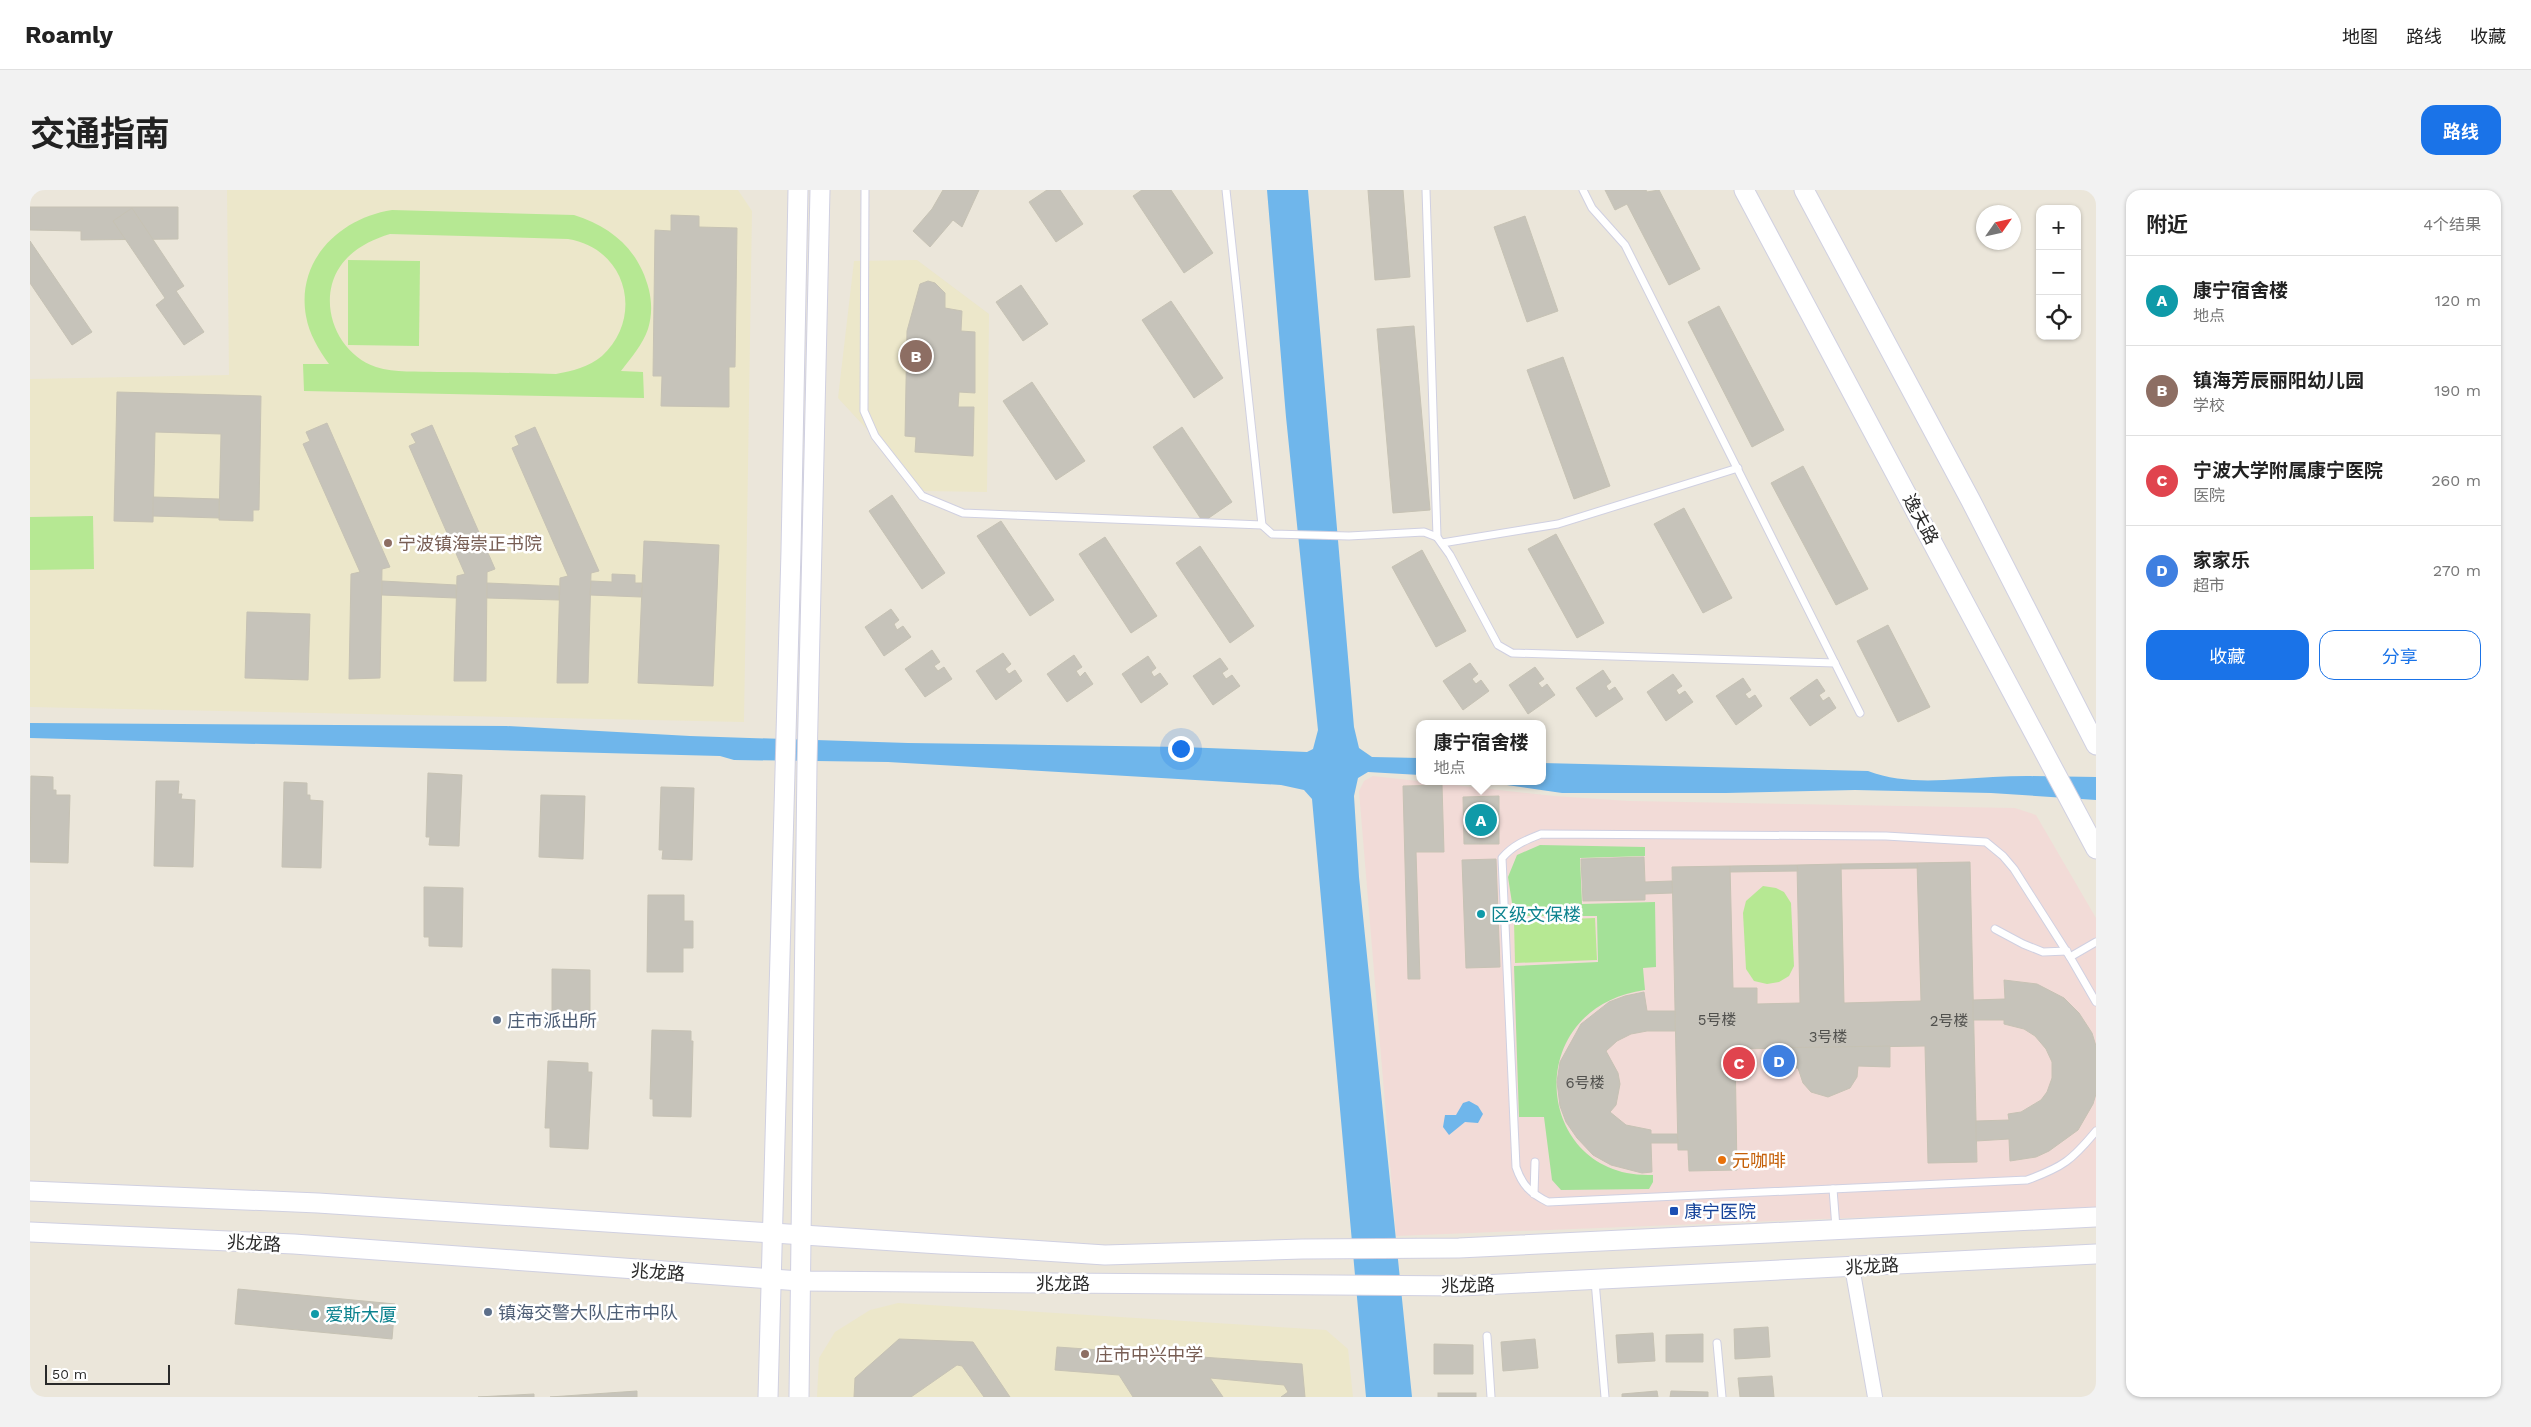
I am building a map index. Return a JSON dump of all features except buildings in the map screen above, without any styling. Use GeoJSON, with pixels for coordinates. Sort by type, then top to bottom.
{"type":"FeatureCollection","features":[{"type":"Feature","properties":{"kind":"main road"},"geometry":{"type":"LineString","coordinates":[[768,1397],[786,735],[798,190]]}},
{"type":"Feature","properties":{"kind":"main road"},"geometry":{"type":"LineString","coordinates":[[799,1397],[806,765],[820,190]]}},
{"type":"Feature","properties":{"kind":"main road","name":"逸夫路"},"geometry":{"type":"LineString","coordinates":[[1744,190],[2096,849]]}},
{"type":"Feature","properties":{"kind":"main road"},"geometry":{"type":"LineString","coordinates":[[1804,190],[1971,501],[2096,745]]}},
{"type":"Feature","properties":{"kind":"main road","name":"兆龙路"},"geometry":{"type":"LineString","coordinates":[[30,1191],[318,1203],[1105,1255],[1302,1249],[1459,1248],[1836,1230]]}},
{"type":"Feature","properties":{"kind":"main road"},"geometry":{"type":"LineString","coordinates":[[1836,1230],[2096,1217]]}},
{"type":"Feature","properties":{"kind":"main road","name":"兆龙路"},"geometry":{"type":"LineString","coordinates":[[30,1232],[294,1244],[800,1282],[1462,1286],[1595,1281],[2096,1254]]}},
{"type":"Feature","properties":{"kind":"street"},"geometry":{"type":"LineString","coordinates":[[1852,1267],[1876,1397]]}},
{"type":"Feature","properties":{"kind":"lane"},"geometry":{"type":"LineString","coordinates":[[865,190],[864,411],[875,436],[922,496],[964,513],[1262,525],[1272,534],[1349,536],[1424,532],[1439,540],[1558,524],[1738,468]]}},
{"type":"Feature","properties":{"kind":"lane"},"geometry":{"type":"LineString","coordinates":[[1226,190],[1262,525]]}},
{"type":"Feature","properties":{"kind":"lane"},"geometry":{"type":"LineString","coordinates":[[1426,190],[1439,540],[1498,645],[1512,653],[1835,663]]}},
{"type":"Feature","properties":{"kind":"lane"},"geometry":{"type":"LineString","coordinates":[[1583,190],[1592,208],[1625,245],[1860,713]]}},
{"type":"Feature","properties":{"kind":"lane"},"geometry":{"type":"LineString","coordinates":[[2096,1002],[2014,869],[2003,856],[1986,842],[1886,836],[1541,834],[1508,850],[1502,858],[1516,1167],[1521,1182],[1534,1194],[1548,1202],[2027,1180],[2057,1169],[2079,1152],[2096,1131]]}},
{"type":"Feature","properties":{"kind":"lane"},"geometry":{"type":"LineString","coordinates":[[1995,930],[2043,952],[2068,954],[2096,942]]}},
{"type":"Feature","properties":{"kind":"lane"},"geometry":{"type":"LineString","coordinates":[[1534,1194],[1535,1162]]}},
{"type":"Feature","properties":{"kind":"lane"},"geometry":{"type":"LineString","coordinates":[[1833,1189],[1836,1230]]}},
{"type":"Feature","properties":{"kind":"lane"},"geometry":{"type":"LineString","coordinates":[[1595,1281],[1604,1397]]}},
{"type":"Feature","properties":{"kind":"lane"},"geometry":{"type":"LineString","coordinates":[[1487,1336],[1491,1397]]}},
{"type":"Feature","properties":{"kind":"lane"},"geometry":{"type":"LineString","coordinates":[[1717,1343],[1722,1397]]}},
{"type":"Feature","properties":{"kind":"shaded area","name":"宁波镇海崇正书院"},"geometry":{"type":"Polygon","coordinates":[[[227,190],[738,190],[752,211],[744,722],[30,707],[30,379],[229,375],[227,190]]]}},
{"type":"Feature","properties":{"kind":"shaded area"},"geometry":{"type":"Polygon","coordinates":[[[917,260],[989,314],[987,492],[924,491],[838,398],[854,261],[917,260]]]}},
{"type":"Feature","properties":{"kind":"shaded area"},"geometry":{"type":"Polygon","coordinates":[[[1373,776],[1416,781],[1416,785],[1454,785],[1554,796],[1629,801],[2015,808],[2036,815],[2096,918],[2096,1208],[1396,1236],[1359,791],[1364,781],[1373,776]]]}},
{"type":"Feature","properties":{"kind":"shaded area","name":"庄市中兴中学"},"geometry":{"type":"Polygon","coordinates":[[[898,1303],[1326,1330],[1348,1349],[1353,1397],[817,1397],[819,1358],[835,1332],[870,1310],[898,1303]]]}},
{"type":"Feature","properties":{"kind":"green space"},"geometry":{"type":"Polygon","coordinates":[[[392,210],[574,215],[612,233],[631,252],[638,263],[650,295],[651,314],[646,335],[621,371],[643,372],[644,398],[304,391],[303,364],[329,364],[315,342],[307,323],[305,296],[308,277],[315,260],[339,232],[355,222],[392,210]],[[390,234],[380,237],[354,251],[336,274],[330,297],[330,310],[333,322],[345,345],[354,354],[364,362],[383,369],[556,374],[580,368],[602,356],[615,340],[623,322],[625,304],[623,286],[616,269],[604,255],[588,245],[568,239],[390,234]]]}},
{"type":"Feature","properties":{"kind":"green space"},"geometry":{"type":"Polygon","coordinates":[[[348,260],[420,261],[419,346],[348,345],[348,260]]]}},
{"type":"Feature","properties":{"kind":"green space"},"geometry":{"type":"Polygon","coordinates":[[[93,516],[94,569],[30,570],[30,517],[93,516]]]}},
{"type":"Feature","properties":{"kind":"green space"},"geometry":{"type":"Polygon","coordinates":[[[1540,845],[1645,847],[1645,856],[1580,858],[1582,904],[1655,902],[1656,967],[1643,968],[1645,990],[1604,1003],[1576,1027],[1560,1058],[1557,1091],[1565,1123],[1584,1151],[1613,1169],[1653,1175],[1653,1182],[1649,1189],[1561,1190],[1552,1180],[1544,1117],[1519,1117],[1514,966],[1598,962],[1597,916],[1514,916],[1508,877],[1517,855],[1540,845]]]}},
{"type":"Feature","properties":{"kind":"green space"},"geometry":{"type":"Polygon","coordinates":[[[1763,886],[1776,888],[1784,892],[1791,903],[1794,966],[1789,976],[1779,982],[1767,984],[1754,981],[1746,969],[1743,913],[1746,901],[1763,886]]]}},
{"type":"Feature","properties":{"kind":"green space"},"geometry":{"type":"Polygon","coordinates":[[[1595,918],[1597,960],[1515,963],[1514,921],[1595,918]]]}},
{"type":"Feature","properties":{"kind":"water"},"geometry":{"type":"Polygon","coordinates":[[[1267,190],[1308,190],[1354,727],[1359,748],[1372,757],[1416,758],[1416,775],[1368,772],[1358,778],[1354,796],[1359,877],[1412,1397],[1366,1397],[1312,799],[1304,790],[1281,785],[888,762],[734,760],[720,756],[30,738],[30,723],[506,726],[690,736],[908,743],[1182,747],[1307,752],[1313,749],[1318,730],[1286,417],[1267,190]]]}},
{"type":"Feature","properties":{"kind":"water"},"geometry":{"type":"Polygon","coordinates":[[[1546,763],[1868,771],[1898,779],[1914,780],[2019,776],[2096,777],[2096,800],[1991,793],[1855,790],[1726,793],[1562,793],[1507,785],[1546,785],[1546,763]]]}},
{"type":"Feature","properties":{"kind":"water"},"geometry":{"type":"Polygon","coordinates":[[[1469,1101],[1478,1106],[1483,1114],[1478,1123],[1465,1122],[1449,1135],[1443,1127],[1445,1115],[1456,1115],[1463,1103],[1469,1101]]]}},
{"type":"Feature","properties":{"kind":"place","name":"镇海芳辰丽阳幼儿园"},"geometry":{"type":"Point","coordinates":[916,356]}},
{"type":"Feature","properties":{"kind":"place","name":"宁波镇海崇正书院"},"geometry":{"type":"Point","coordinates":[388,543]}},
{"type":"Feature","properties":{"kind":"place","name":"康宁宿舍楼"},"geometry":{"type":"Point","coordinates":[1481,820]}},
{"type":"Feature","properties":{"kind":"place","name":"区级文保楼"},"geometry":{"type":"Point","coordinates":[1481,914]}},
{"type":"Feature","properties":{"kind":"place","name":"庄市派出所"},"geometry":{"type":"Point","coordinates":[497,1020]}},
{"type":"Feature","properties":{"kind":"place","name":"家家乐"},"geometry":{"type":"Point","coordinates":[1779,1061]}},
{"type":"Feature","properties":{"kind":"place","name":"宁波大学附属康宁医院"},"geometry":{"type":"Point","coordinates":[1739,1063]}},
{"type":"Feature","properties":{"kind":"place","name":"元咖啡"},"geometry":{"type":"Point","coordinates":[1722,1160]}},
{"type":"Feature","properties":{"kind":"place","name":"康宁医院"},"geometry":{"type":"Point","coordinates":[1674,1211]}},
{"type":"Feature","properties":{"kind":"place","name":"镇海交警大队庄市中队"},"geometry":{"type":"Point","coordinates":[488,1312]}},
{"type":"Feature","properties":{"kind":"place","name":"爱斯大厦"},"geometry":{"type":"Point","coordinates":[315,1314]}},
{"type":"Feature","properties":{"kind":"place","name":"庄市中兴中学"},"geometry":{"type":"Point","coordinates":[1085,1354]}}]}
